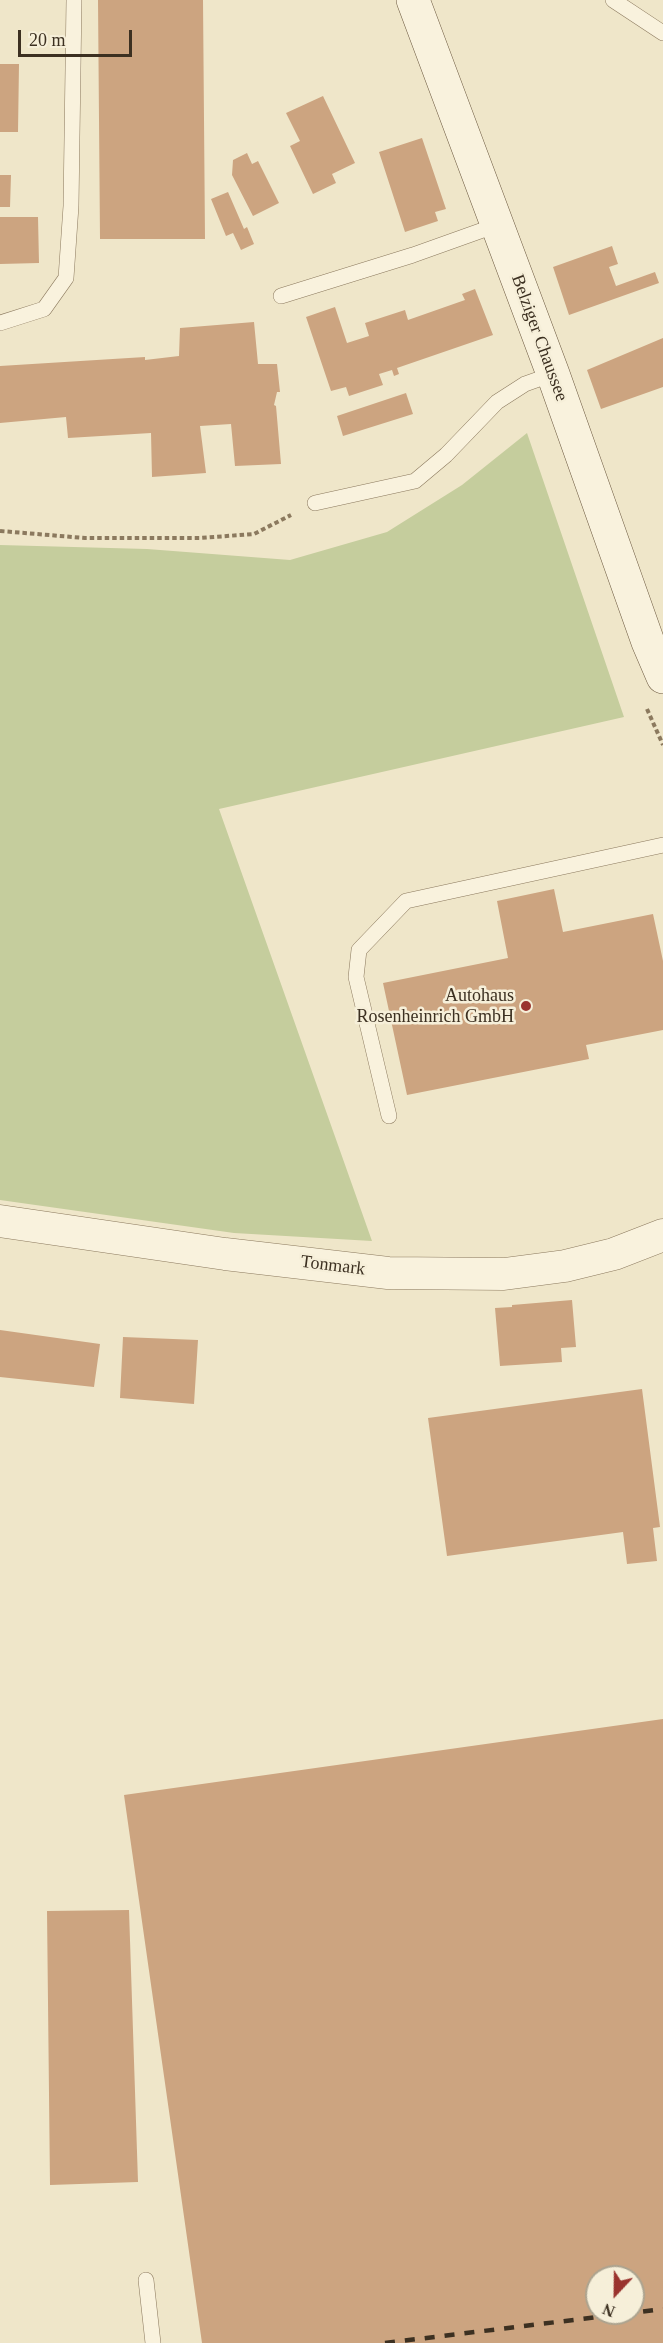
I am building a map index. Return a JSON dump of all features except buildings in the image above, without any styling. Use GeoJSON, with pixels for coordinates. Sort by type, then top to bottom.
{"type":"FeatureCollection","features":[{"type":"Feature","properties":{"kind":"main road","name":"Belziger Chaussee"},"geometry":{"type":"LineString","coordinates":[[413,0],[553,374],[648,642],[663,677]]}},
{"type":"Feature","properties":{"kind":"street","name":"Tonmark"},"geometry":{"type":"LineString","coordinates":[[0,1221],[225,1254],[388,1273],[504,1274],[565,1266],[614,1254],[663,1235]]}},
{"type":"Feature","properties":{"kind":"lane"},"geometry":{"type":"LineString","coordinates":[[0,323],[44,309],[66,278],[71,206],[74,0]]}},
{"type":"Feature","properties":{"kind":"lane"},"geometry":{"type":"LineString","coordinates":[[613,0],[663,33]]}},
{"type":"Feature","properties":{"kind":"lane"},"geometry":{"type":"LineString","coordinates":[[281,296],[413,255],[497,225]]}},
{"type":"Feature","properties":{"kind":"lane"},"geometry":{"type":"LineString","coordinates":[[315,503],[415,482],[446,455],[497,402],[525,384],[553,374]]}},
{"type":"Feature","properties":{"kind":"lane"},"geometry":{"type":"LineString","coordinates":[[389,1116],[356,977],[359,950],[406,901],[663,845]]}},
{"type":"Feature","properties":{"kind":"lane"},"geometry":{"type":"LineString","coordinates":[[146,2280],[153,2343]]}},
{"type":"Feature","properties":{"kind":"path"},"geometry":{"type":"LineString","coordinates":[[0,531],[85,538],[200,538],[254,534],[315,503]]}},
{"type":"Feature","properties":{"kind":"green space"},"geometry":{"type":"Polygon","coordinates":[[[527,433],[624,717],[219,809],[372,1241],[234,1233],[0,1200],[0,545],[147,549],[290,560],[387,532],[462,485],[527,433]]]}},
{"type":"Feature","properties":{"kind":"railway"},"geometry":{"type":"LineString","coordinates":[[385,2343],[663,2309]]}},
{"type":"Feature","properties":{"kind":"place","name":"Autohaus Rosenheinrich GmbH"},"geometry":{"type":"Point","coordinates":[526,1006]}}]}
